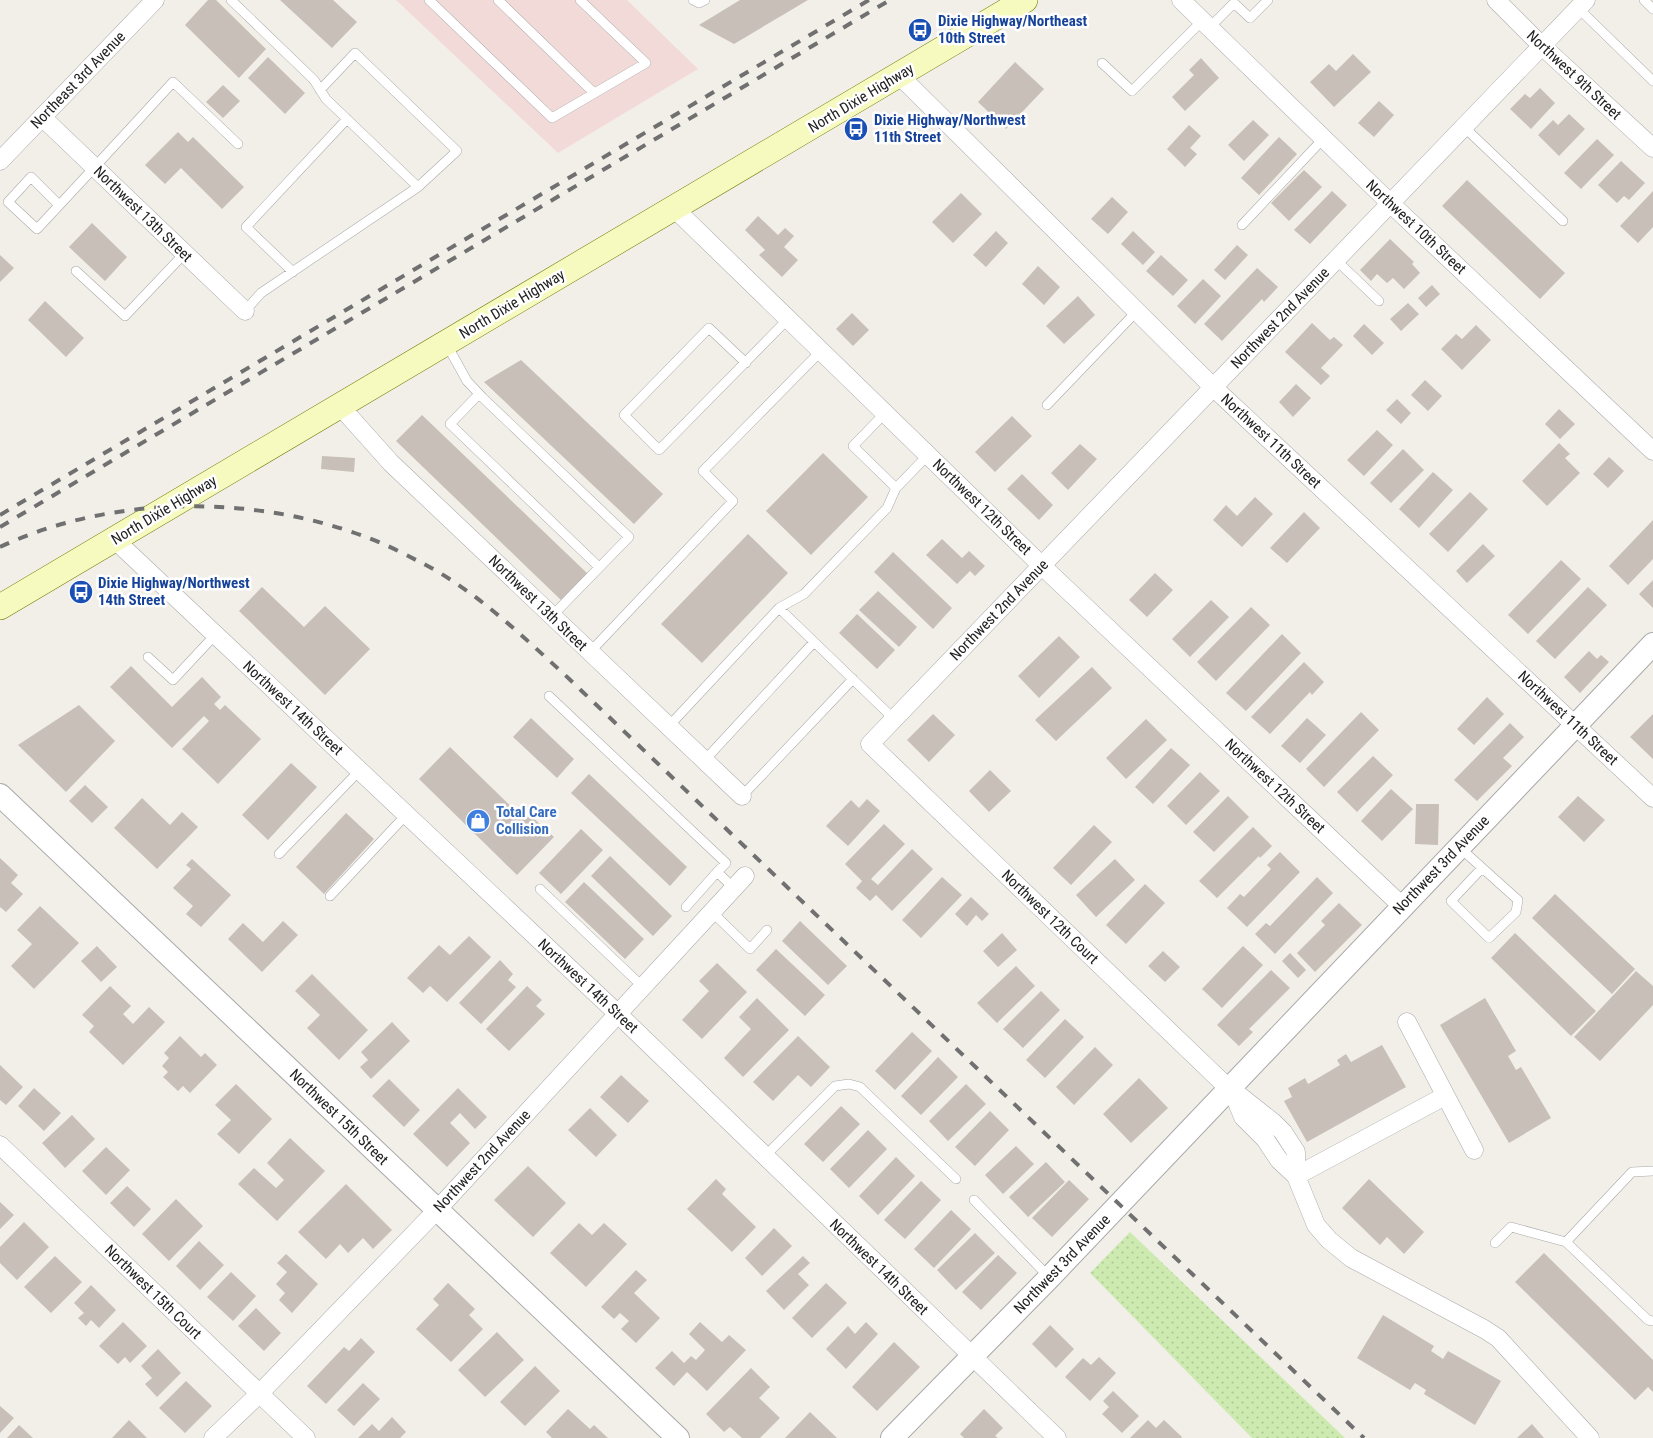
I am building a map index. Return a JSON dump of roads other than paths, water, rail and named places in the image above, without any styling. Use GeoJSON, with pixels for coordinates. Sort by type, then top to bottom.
{"type":"FeatureCollection","features":[{"type":"Feature","properties":{"kind":"main road","name":"North Dixie Highway"},"geometry":{"type":"LineString","coordinates":[[0,607],[1025,0]]}},
{"type":"Feature","properties":{"kind":"street","name":"Northeast 3rd Avenue"},"geometry":{"type":"LineString","coordinates":[[0,161],[155,0]]}},
{"type":"Feature","properties":{"kind":"street","name":"Northwest 10th Street"},"geometry":{"type":"LineString","coordinates":[[1181,0],[1323,139],[1653,451]]}},
{"type":"Feature","properties":{"kind":"street","name":"Northwest 9th Street"},"geometry":{"type":"LineString","coordinates":[[1496,0],[1542,46],[1653,148]]}},
{"type":"Feature","properties":{"kind":"street","name":"Northwest 2nd Avenue"},"geometry":{"type":"LineString","coordinates":[[870,744],[1582,4]]}},
{"type":"Feature","properties":{"kind":"street","name":"Northwest 11th Street"},"geometry":{"type":"LineString","coordinates":[[899,75],[1214,388],[1653,798]]}},
{"type":"Feature","properties":{"kind":"street","name":"Northwest 13th Street"},"geometry":{"type":"LineString","coordinates":[[42,117],[245,311]]}},
{"type":"Feature","properties":{"kind":"street","name":"Northwest 12th Street"},"geometry":{"type":"LineString","coordinates":[[674,208],[1041,565],[1402,906]]}},
{"type":"Feature","properties":{"kind":"street","name":"Northwest 13th Street"},"geometry":{"type":"LineString","coordinates":[[340,406],[391,463],[742,796]]}},
{"type":"Feature","properties":{"kind":"street","name":"Northwest 14th Street"},"geometry":{"type":"LineString","coordinates":[[114,539],[618,1014],[1056,1438]]}},
{"type":"Feature","properties":{"kind":"street","name":"Northwest 3rd Avenue"},"geometry":{"type":"LineString","coordinates":[[892,1438],[1050,1278],[1653,644]]}},
{"type":"Feature","properties":{"kind":"street","name":"Northwest 12th Court"},"geometry":{"type":"LineString","coordinates":[[870,744],[1221,1081],[1231,1088]]}},
{"type":"Feature","properties":{"kind":"street","name":"Northwest 15th Street"},"geometry":{"type":"LineString","coordinates":[[0,795],[678,1438]]}},
{"type":"Feature","properties":{"kind":"street","name":"Northwest 2nd Avenue"},"geometry":{"type":"LineString","coordinates":[[214,1438],[437,1210],[740,882]]}},
{"type":"Feature","properties":{"kind":"street"},"geometry":{"type":"LineString","coordinates":[[1407,1022],[1474,1150]]}},
{"type":"Feature","properties":{"kind":"street"},"geometry":{"type":"LineString","coordinates":[[1231,1088],[1282,1132],[1296,1152],[1296,1176],[1316,1225],[1329,1240],[1351,1258],[1484,1328],[1498,1338],[1590,1438]]}},
{"type":"Feature","properties":{"kind":"street"},"geometry":{"type":"LineString","coordinates":[[1296,1176],[1445,1096]]}},
{"type":"Feature","properties":{"kind":"street","name":"Northwest 15th Court"},"geometry":{"type":"LineString","coordinates":[[0,1145],[306,1438]]}},
{"type":"Feature","properties":{"kind":"lane"},"geometry":{"type":"LineString","coordinates":[[231,0],[314,80],[326,99],[418,187]]}},
{"type":"Feature","properties":{"kind":"lane"},"geometry":{"type":"LineString","coordinates":[[498,0],[594,93]]}},
{"type":"Feature","properties":{"kind":"lane"},"geometry":{"type":"LineString","coordinates":[[433,1],[552,118],[646,63],[580,0]]}},
{"type":"Feature","properties":{"kind":"lane"},"geometry":{"type":"LineString","coordinates":[[693,0],[699,3],[705,0]]}},
{"type":"Feature","properties":{"kind":"lane"},"geometry":{"type":"LineString","coordinates":[[1102,63],[1132,91],[1205,24],[1234,2],[1250,18],[1268,0]]}},
{"type":"Feature","properties":{"kind":"lane"},"geometry":{"type":"LineString","coordinates":[[1644,0],[1653,9]]}},
{"type":"Feature","properties":{"kind":"lane"},"geometry":{"type":"LineString","coordinates":[[1582,4],[1653,81]]}},
{"type":"Feature","properties":{"kind":"lane"},"geometry":{"type":"LineString","coordinates":[[245,311],[261,293],[418,187],[457,151],[355,53],[320,90]]}},
{"type":"Feature","properties":{"kind":"lane"},"geometry":{"type":"LineString","coordinates":[[60,205],[31,177],[8,202],[37,229],[60,205],[173,82],[238,144]]}},
{"type":"Feature","properties":{"kind":"lane"},"geometry":{"type":"LineString","coordinates":[[293,272],[246,227],[347,119]]}},
{"type":"Feature","properties":{"kind":"lane"},"geometry":{"type":"LineString","coordinates":[[1464,127],[1563,221]]}},
{"type":"Feature","properties":{"kind":"lane"},"geometry":{"type":"LineString","coordinates":[[1242,225],[1323,139]]}},
{"type":"Feature","properties":{"kind":"lane"},"geometry":{"type":"LineString","coordinates":[[76,270],[125,316],[185,253]]}},
{"type":"Feature","properties":{"kind":"lane"},"geometry":{"type":"LineString","coordinates":[[1336,260],[1379,301]]}},
{"type":"Feature","properties":{"kind":"lane"},"geometry":{"type":"LineString","coordinates":[[1047,405],[1137,311]]}},
{"type":"Feature","properties":{"kind":"lane"},"geometry":{"type":"LineString","coordinates":[[746,363],[709,328],[624,415],[659,450],[746,363],[788,319]]}},
{"type":"Feature","properties":{"kind":"lane"},"geometry":{"type":"LineString","coordinates":[[446,343],[467,381],[479,394],[629,537],[552,616]]}},
{"type":"Feature","properties":{"kind":"lane"},"geometry":{"type":"LineString","coordinates":[[590,652],[733,502],[703,471],[820,351]]}},
{"type":"Feature","properties":{"kind":"lane"},"geometry":{"type":"LineString","coordinates":[[479,394],[450,424],[599,567]]}},
{"type":"Feature","properties":{"kind":"lane"},"geometry":{"type":"LineString","coordinates":[[884,413],[853,446],[896,488]]}},
{"type":"Feature","properties":{"kind":"lane"},"geometry":{"type":"LineString","coordinates":[[668,727],[780,608],[804,594],[887,508],[896,488],[928,455]]}},
{"type":"Feature","properties":{"kind":"lane"},"geometry":{"type":"LineString","coordinates":[[780,608],[894,719]]}},
{"type":"Feature","properties":{"kind":"lane"},"geometry":{"type":"LineString","coordinates":[[148,657],[173,680],[215,635]]}},
{"type":"Feature","properties":{"kind":"lane"},"geometry":{"type":"LineString","coordinates":[[704,761],[814,642]]}},
{"type":"Feature","properties":{"kind":"lane"},"geometry":{"type":"LineString","coordinates":[[742,796],[853,679]]}},
{"type":"Feature","properties":{"kind":"lane"},"geometry":{"type":"LineString","coordinates":[[549,696],[726,863],[686,907]]}},
{"type":"Feature","properties":{"kind":"lane"},"geometry":{"type":"LineString","coordinates":[[279,854],[360,771]]}},
{"type":"Feature","properties":{"kind":"lane"},"geometry":{"type":"LineString","coordinates":[[330,896],[406,814]]}},
{"type":"Feature","properties":{"kind":"lane"},"geometry":{"type":"LineString","coordinates":[[1459,847],[1518,900],[1516,912],[1489,938],[1451,901],[1482,868]]}},
{"type":"Feature","properties":{"kind":"lane"},"geometry":{"type":"LineString","coordinates":[[717,872],[740,882]]}},
{"type":"Feature","properties":{"kind":"lane"},"geometry":{"type":"LineString","coordinates":[[540,889],[643,987]]}},
{"type":"Feature","properties":{"kind":"lane"},"geometry":{"type":"LineString","coordinates":[[712,912],[750,949],[768,930]]}},
{"type":"Feature","properties":{"kind":"lane"},"geometry":{"type":"LineString","coordinates":[[765,1156],[836,1086],[849,1084],[860,1087],[956,1179]]}},
{"type":"Feature","properties":{"kind":"lane"},"geometry":{"type":"LineString","coordinates":[[1566,1242],[1632,1172],[1653,1171]]}},
{"type":"Feature","properties":{"kind":"lane"},"geometry":{"type":"LineString","coordinates":[[974,1200],[1050,1278]]}},
{"type":"Feature","properties":{"kind":"lane"},"geometry":{"type":"LineString","coordinates":[[1496,1243],[1511,1227],[1566,1242],[1648,1320],[1653,1321]]}},
{"type":"Feature","properties":{"kind":"railway"},"geometry":{"type":"LineString","coordinates":[[0,515],[869,0]]}},
{"type":"Feature","properties":{"kind":"railway"},"geometry":{"type":"LineString","coordinates":[[0,527],[890,0]]}},
{"type":"Feature","properties":{"kind":"railway"},"geometry":{"type":"LineString","coordinates":[[0,547],[43,530],[88,517],[182,506],[229,508],[276,513],[322,523],[366,537],[424,564],[462,587],[497,614],[564,674],[1364,1438]]}},
{"type":"Feature","properties":{"kind":"place","name":"Dixie Highway/Northeast 10th Street"},"geometry":{"type":"Point","coordinates":[920,30]}},
{"type":"Feature","properties":{"kind":"place","name":"Dixie Highway/Northwest 11th Street"},"geometry":{"type":"Point","coordinates":[856,129]}},
{"type":"Feature","properties":{"kind":"place","name":"Dixie Highway/Northwest 14th Street"},"geometry":{"type":"Point","coordinates":[81,592]}},
{"type":"Feature","properties":{"kind":"place","name":"Total Care Collision"},"geometry":{"type":"Point","coordinates":[478,821]}}]}
